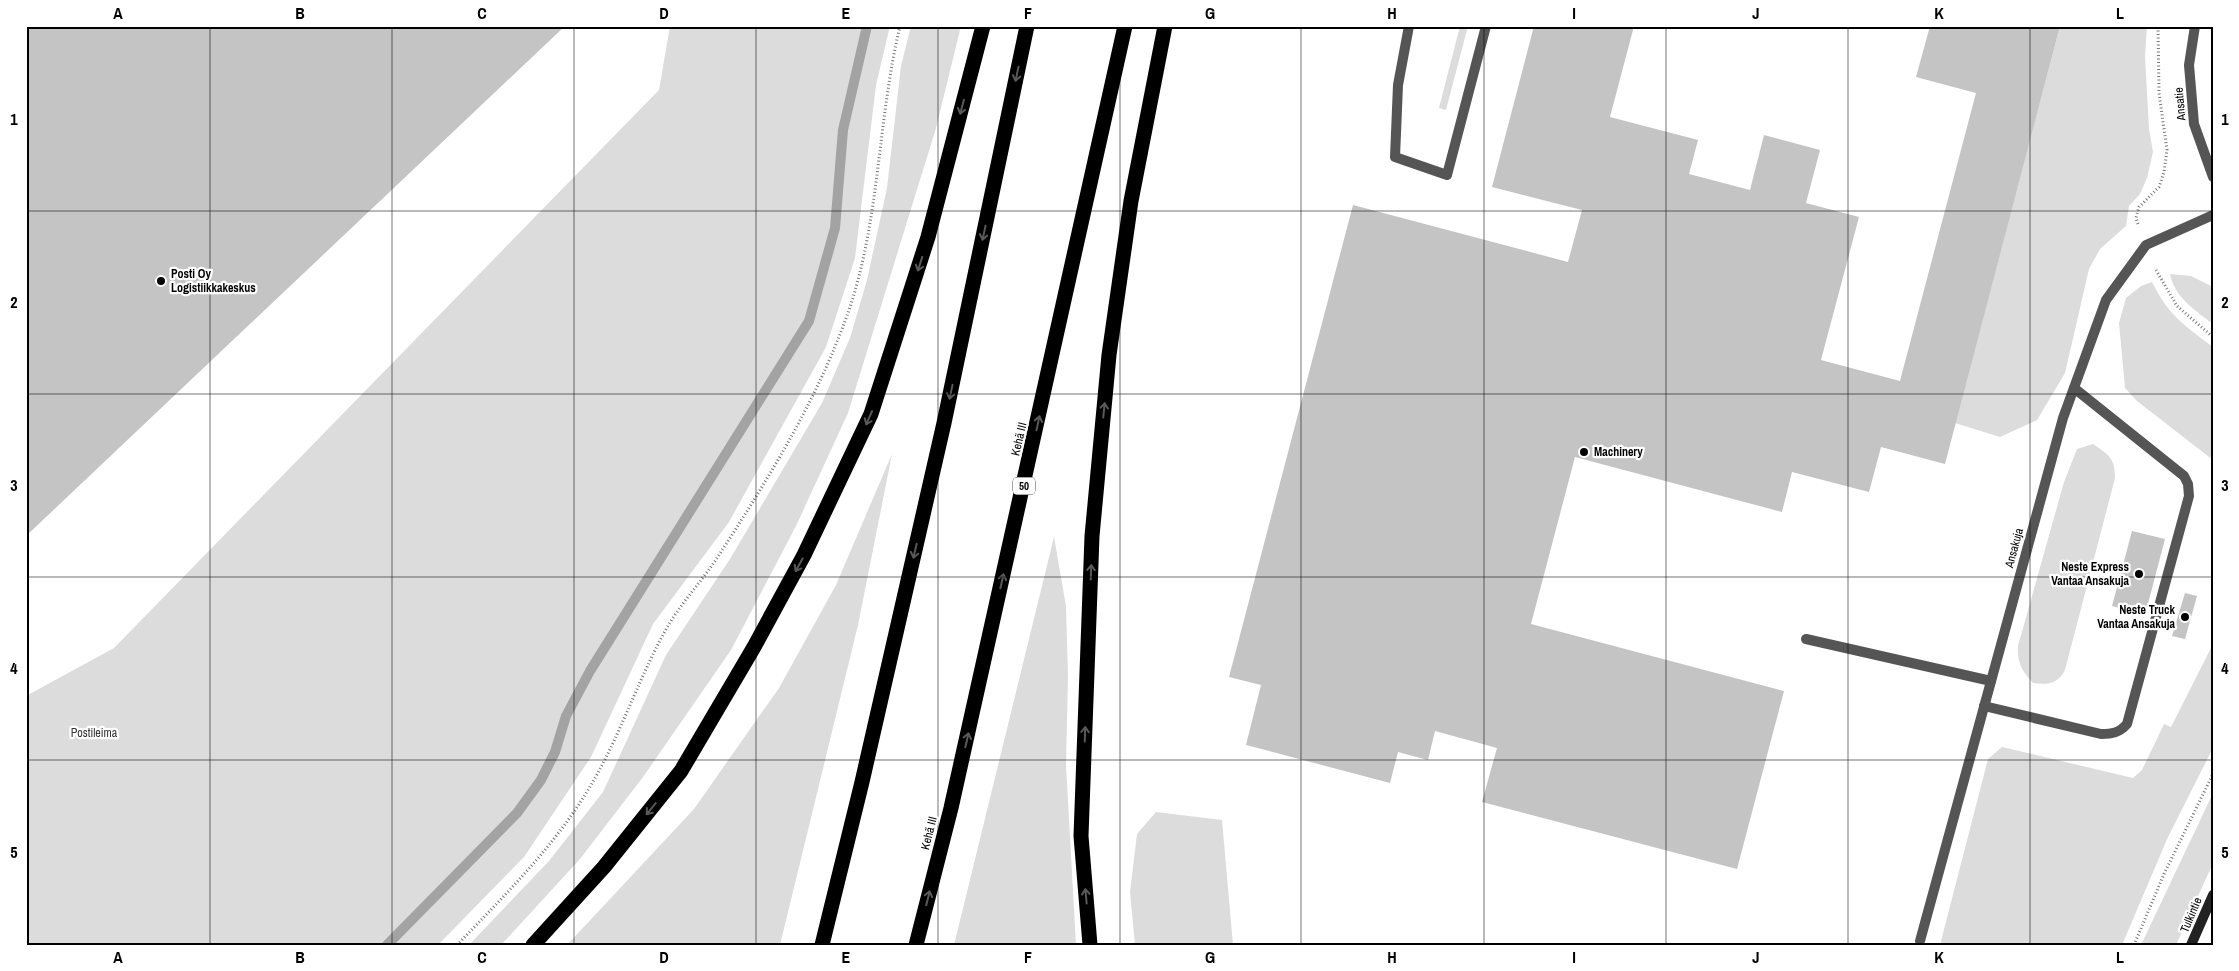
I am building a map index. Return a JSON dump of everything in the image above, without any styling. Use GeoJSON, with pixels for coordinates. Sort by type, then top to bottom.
{"type":"FeatureCollection","features":[{"type":"Feature","properties":{"kind":"highway"},"geometry":{"type":"LineString","coordinates":[[532,945],[604,867],[681,771],[754,647],[804,555],[871,414],[928,238],[983,26]]}},
{"type":"Feature","properties":{"kind":"highway"},"geometry":{"type":"LineString","coordinates":[[822,945],[862,782],[944,423],[1027,26]]}},
{"type":"Feature","properties":{"kind":"highway","name":"Kehä III"},"geometry":{"type":"LineString","coordinates":[[916,945],[954,798],[1125,26]]}},
{"type":"Feature","properties":{"kind":"highway"},"geometry":{"type":"LineString","coordinates":[[1090,945],[1082,836],[1092,536],[1110,355],[1131,202],[1165,26]]}},
{"type":"Feature","properties":{"kind":"main road","name":"Tulkintie"},"geometry":{"type":"LineString","coordinates":[[2192,945],[2213,894]]}},
{"type":"Feature","properties":{"kind":"street"},"geometry":{"type":"LineString","coordinates":[[1409,26],[1398,85],[1395,156],[1447,175],[1486,26]]}},
{"type":"Feature","properties":{"kind":"street","name":"Ansatie"},"geometry":{"type":"LineString","coordinates":[[2195,26],[2189,65],[2194,124],[2213,177]]}},
{"type":"Feature","properties":{"kind":"street","name":"Ansakuja"},"geometry":{"type":"LineString","coordinates":[[1919,943],[2063,418],[2106,300],[2146,246],[2213,215]]}},
{"type":"Feature","properties":{"kind":"street"},"geometry":{"type":"LineString","coordinates":[[1984,706],[2101,734],[2112,734],[2122,730],[2127,724],[2189,496],[2188,484],[2184,476],[2074,388]]}},
{"type":"Feature","properties":{"kind":"street"},"geometry":{"type":"LineString","coordinates":[[1806,639],[1991,681]]}},
{"type":"Feature","properties":{"kind":"path"},"geometry":{"type":"LineString","coordinates":[[456,945],[518,882],[560,832],[589,788],[669,623],[716,560],[780,457],[806,407],[850,305],[866,249],[888,89],[900,26]]}},
{"type":"Feature","properties":{"kind":"path"},"geometry":{"type":"LineString","coordinates":[[2158,26],[2159,93],[2167,150],[2164,172],[2159,187],[2139,207],[2136,218],[2159,278],[2177,306],[2213,337]]}},
{"type":"Feature","properties":{"kind":"path"},"geometry":{"type":"LineString","coordinates":[[2134,945],[2164,874],[2213,774]]}},
{"type":"Feature","properties":{"kind":"green space","name":"Postileima"},"geometry":{"type":"Polygon","coordinates":[[[670,26],[890,26],[876,85],[855,258],[826,347],[729,522],[653,624],[591,757],[524,857],[438,945],[26,945],[26,696],[114,648],[659,90],[670,26]]]}},
{"type":"Feature","properties":{"kind":"green space"},"geometry":{"type":"Polygon","coordinates":[[[911,26],[961,26],[936,128],[848,413],[796,526],[731,650],[643,777],[580,859],[501,945],[469,945],[549,861],[603,792],[666,655],[730,559],[822,403],[850,338],[867,280],[887,188],[901,66],[911,26]]]}},
{"type":"Feature","properties":{"kind":"green space"},"geometry":{"type":"Polygon","coordinates":[[[1460,26],[1468,26],[1446,110],[1439,108],[1460,26]]]}},
{"type":"Feature","properties":{"kind":"green space"},"geometry":{"type":"Polygon","coordinates":[[[2060,26],[2147,26],[2145,56],[2149,129],[2153,152],[2147,178],[2140,194],[2129,206],[2126,226],[2100,249],[2089,269],[2065,373],[2037,420],[2000,437],[1955,423],[2060,26]]]}},
{"type":"Feature","properties":{"kind":"green space"},"geometry":{"type":"Polygon","coordinates":[[[2170,274],[2191,276],[2213,287],[2213,324],[2181,297],[2170,274]]]}},
{"type":"Feature","properties":{"kind":"green space"},"geometry":{"type":"Polygon","coordinates":[[[2152,282],[2171,312],[2185,326],[2213,347],[2213,460],[2137,401],[2125,388],[2119,323],[2126,298],[2141,286],[2152,282]]]}},
{"type":"Feature","properties":{"kind":"green space"},"geometry":{"type":"Polygon","coordinates":[[[2093,444],[2112,461],[2115,478],[2065,670],[2055,681],[2043,684],[2033,683],[2021,666],[2018,657],[2018,646],[2064,482],[2077,449],[2093,444]]]}},
{"type":"Feature","properties":{"kind":"green space"},"geometry":{"type":"Polygon","coordinates":[[[892,454],[858,625],[780,945],[567,945],[694,809],[779,688],[836,585],[892,454]]]}},
{"type":"Feature","properties":{"kind":"green space"},"geometry":{"type":"Polygon","coordinates":[[[1054,537],[1066,606],[1068,677],[1066,765],[1076,945],[954,945],[1054,537]]]}},
{"type":"Feature","properties":{"kind":"green space"},"geometry":{"type":"Polygon","coordinates":[[[2213,640],[2213,748],[2168,837],[2122,945],[1940,945],[1988,759],[2002,747],[2133,778],[2142,770],[2164,724],[2171,727],[2210,650],[2213,640]]]}},
{"type":"Feature","properties":{"kind":"green space"},"geometry":{"type":"Polygon","coordinates":[[[2213,793],[2213,863],[2176,945],[2141,945],[2213,793]]]}},
{"type":"Feature","properties":{"kind":"green space"},"geometry":{"type":"Polygon","coordinates":[[[1156,812],[1222,820],[1233,945],[1135,945],[1130,892],[1137,834],[1156,812]]]}},
{"type":"Feature","properties":{"kind":"building","name":"Posti Oy Logistiikkakeskus"},"geometry":{"type":"Polygon","coordinates":[[[26,26],[565,26],[26,536],[26,26]]]}},
{"type":"Feature","properties":{"kind":"building","name":"Machinery"},"geometry":{"type":"Polygon","coordinates":[[[1534,26],[1634,26],[1610,117],[1698,140],[1689,174],[1750,190],[1764,135],[1820,150],[1806,203],[1859,217],[1821,360],[1900,381],[1976,93],[1916,77],[1930,26],[2060,26],[1945,464],[1881,447],[1869,492],[1792,472],[1782,512],[1575,457],[1531,624],[1784,691],[1737,869],[1482,802],[1497,748],[1435,731],[1428,760],[1398,752],[1390,783],[1246,745],[1261,685],[1229,677],[1353,205],[1568,262],[1582,210],[1492,187],[1534,26]]]}},
{"type":"Feature","properties":{"kind":"building"},"geometry":{"type":"Polygon","coordinates":[[[2132,531],[2165,539],[2145,615],[2112,606],[2132,531]]]}},
{"type":"Feature","properties":{"kind":"building"},"geometry":{"type":"Polygon","coordinates":[[[2185,593],[2197,596],[2185,639],[2172,636],[2185,593]]]}},
{"type":"Feature","properties":{"kind":"waterway"},"geometry":{"type":"LineString","coordinates":[[387,945],[517,813],[541,780],[555,752],[566,716],[590,671],[809,321],[835,228],[843,130],[867,26]]}},
{"type":"Feature","properties":{"kind":"place","name":"Posti Oy Logistiikkakeskus"},"geometry":{"type":"Point","coordinates":[161,281]}},
{"type":"Feature","properties":{"kind":"place","name":"Machinery"},"geometry":{"type":"Point","coordinates":[1584,452]}},
{"type":"Feature","properties":{"kind":"place","name":"Neste Express Vantaa Ansakuja"},"geometry":{"type":"Point","coordinates":[2139,574]}},
{"type":"Feature","properties":{"kind":"place","name":"Neste Truck Vantaa Ansakuja"},"geometry":{"type":"Point","coordinates":[2185,617]}}]}
